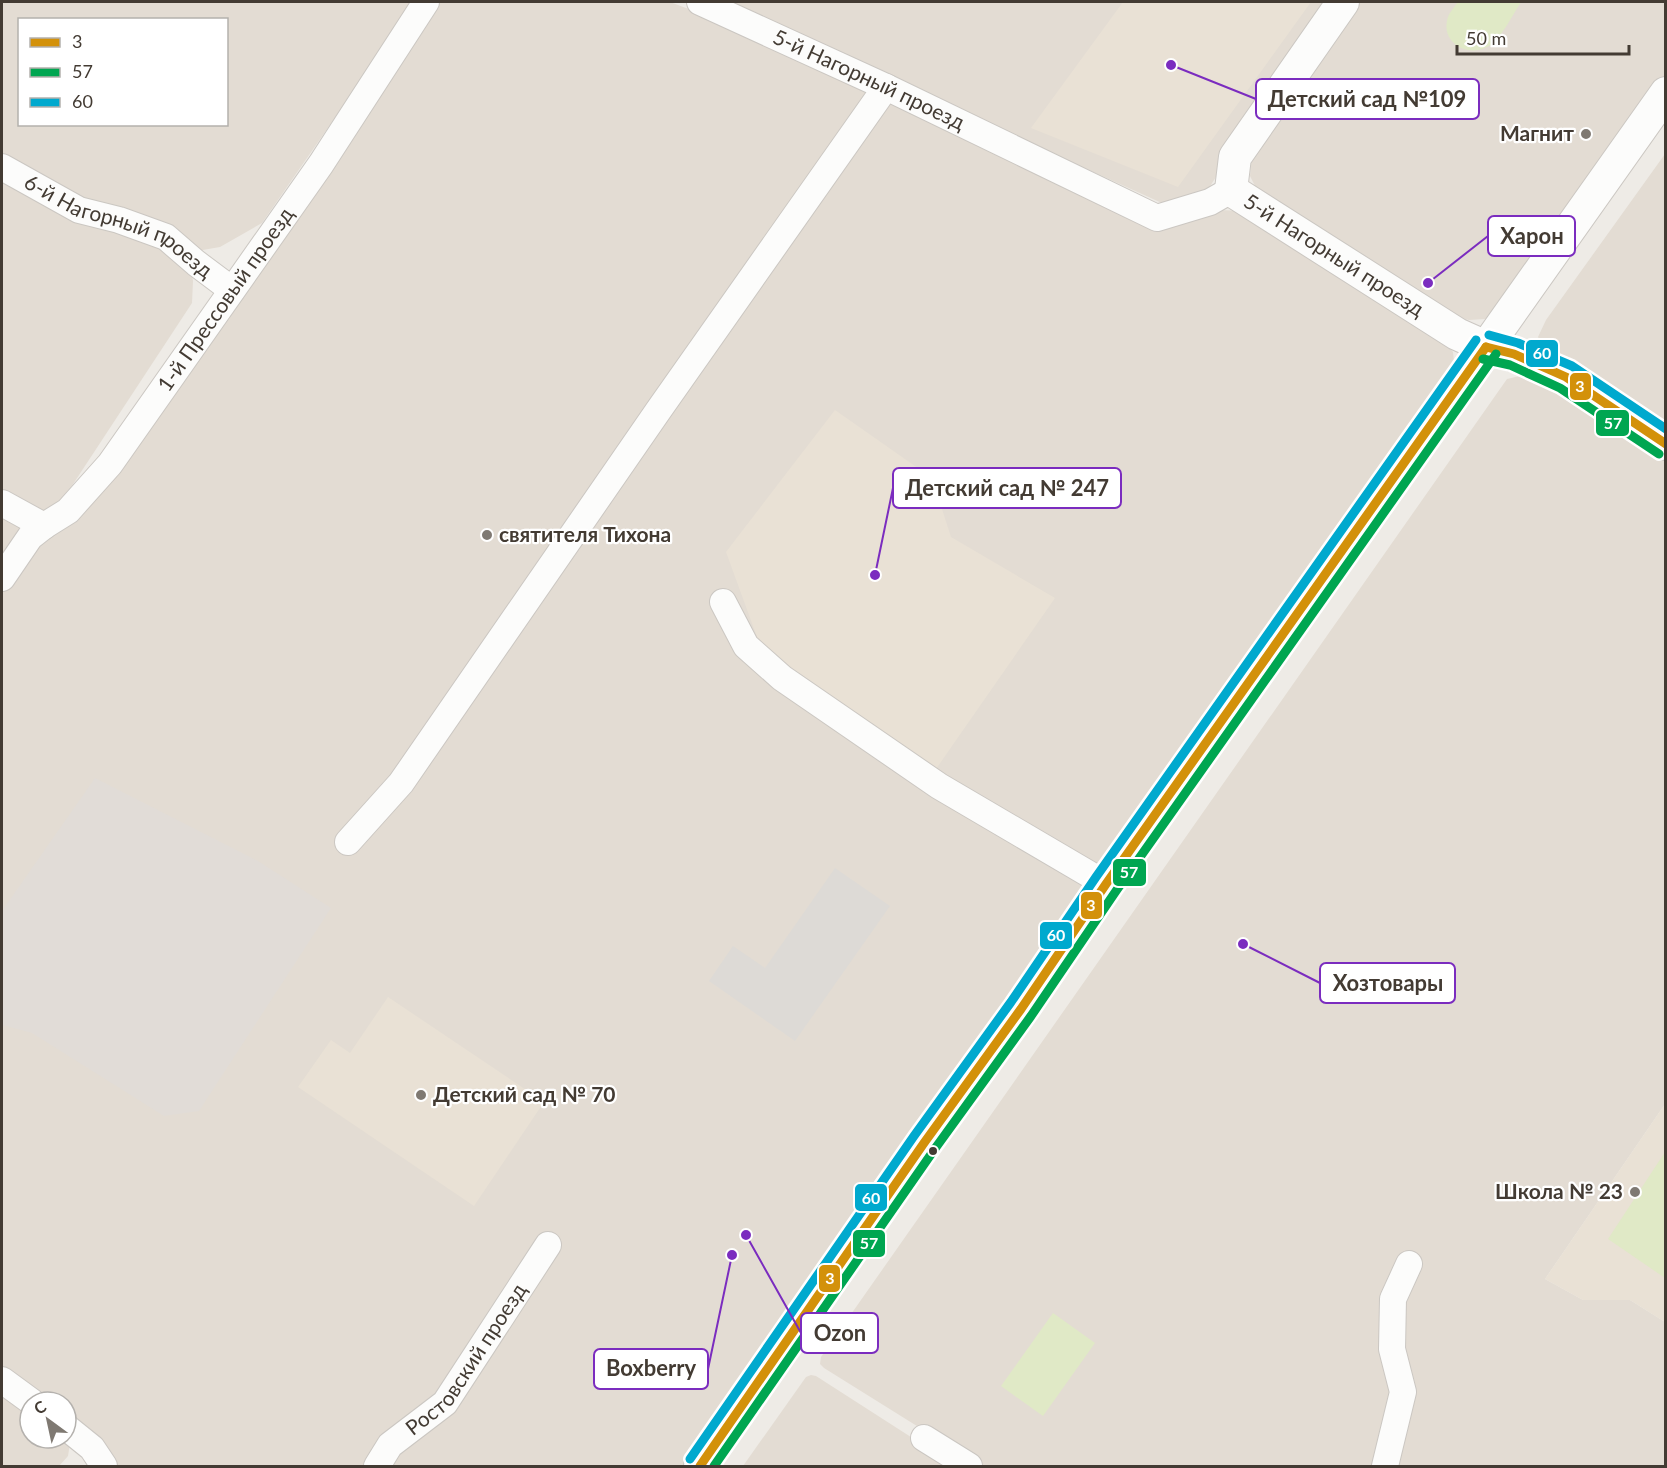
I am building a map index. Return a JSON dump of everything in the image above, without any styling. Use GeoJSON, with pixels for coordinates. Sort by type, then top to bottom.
{"type":"FeatureCollection","features":[{"type":"Feature","properties":{"kind":"street","name":"1-й Прессовый проезд"},"geometry":{"type":"LineString","coordinates":[[2,578],[30,537],[68,512],[111,464],[321,164],[426,2]]}},
{"type":"Feature","properties":{"kind":"street","name":"5-й Нагорный проезд"},"geometry":{"type":"LineString","coordinates":[[700,2],[886,87],[1157,218],[1210,201],[1231,190],[1457,334],[1486,347],[1533,361],[1566,377],[1665,444]]}},
{"type":"Feature","properties":{"kind":"street"},"geometry":{"type":"LineString","coordinates":[[1231,190],[1235,157],[1343,2]]}},
{"type":"Feature","properties":{"kind":"street"},"geometry":{"type":"LineString","coordinates":[[348,842],[401,783],[658,411],[886,87]]}},
{"type":"Feature","properties":{"kind":"street"},"geometry":{"type":"LineString","coordinates":[[700,1467],[924,1143],[1021,1009],[1106,884],[1665,93]]}},
{"type":"Feature","properties":{"kind":"street","name":"6-й Нагорный проезд"},"geometry":{"type":"LineString","coordinates":[[2,167],[79,210],[119,220],[166,237],[232,290]]}},
{"type":"Feature","properties":{"kind":"street"},"geometry":{"type":"LineString","coordinates":[[2,502],[44,526]]}},
{"type":"Feature","properties":{"kind":"street"},"geometry":{"type":"LineString","coordinates":[[723,602],[746,646],[782,678],[939,786],[1106,884]]}},
{"type":"Feature","properties":{"kind":"street","name":"Ростовский проезд"},"geometry":{"type":"LineString","coordinates":[[377,1467],[390,1445],[445,1403],[548,1245]]}},
{"type":"Feature","properties":{"kind":"street"},"geometry":{"type":"LineString","coordinates":[[1385,1467],[1402,1392],[1392,1350],[1393,1299],[1409,1264]]}},
{"type":"Feature","properties":{"kind":"street"},"geometry":{"type":"LineString","coordinates":[[2,1380],[18,1392]]}},
{"type":"Feature","properties":{"kind":"street"},"geometry":{"type":"LineString","coordinates":[[924,1438],[969,1467]]}},
{"type":"Feature","properties":{"kind":"street"},"geometry":{"type":"LineString","coordinates":[[78,1442],[92,1460]]}},
{"type":"Feature","properties":{"kind":"shaded area"},"geometry":{"type":"Polygon","coordinates":[[[2,2],[415,2],[262,223],[220,247],[197,251],[78,203],[2,159],[2,2]]]}},
{"type":"Feature","properties":{"kind":"shaded area"},"geometry":{"type":"Polygon","coordinates":[[[437,2],[670,2],[702,14],[1160,230],[1219,210],[1243,211],[1442,339],[1453,352],[1455,371],[683,1466],[119,1466],[78,1429],[78,1390],[27,1390],[2,1372],[2,590],[34,542],[72,518],[437,2]]]}},
{"type":"Feature","properties":{"kind":"shaded area"},"geometry":{"type":"Polygon","coordinates":[[[717,2],[1328,2],[1207,191],[1164,204],[717,2]]]}},
{"type":"Feature","properties":{"kind":"shaded area"},"geometry":{"type":"Polygon","coordinates":[[[1123,2],[1311,2],[1178,187],[1031,128],[1123,2]]]}},
{"type":"Feature","properties":{"kind":"shaded area"},"geometry":{"type":"Polygon","coordinates":[[[1360,2],[1665,2],[1665,81],[1502,314],[1485,319],[1469,320],[1450,316],[1259,194],[1250,176],[1252,156],[1360,2]]]}},
{"type":"Feature","properties":{"kind":"shaded area"},"geometry":{"type":"Polygon","coordinates":[[[1665,154],[1665,430],[1547,350],[1538,337],[1546,320],[1665,154]]]}},
{"type":"Feature","properties":{"kind":"shaded area"},"geometry":{"type":"Polygon","coordinates":[[[2,177],[163,242],[191,267],[193,281],[192,303],[58,507],[47,513],[2,496],[2,177]]]}},
{"type":"Feature","properties":{"kind":"shaded area"},"geometry":{"type":"Polygon","coordinates":[[[1524,375],[1559,387],[1665,458],[1665,1104],[1545,1279],[1583,1300],[1630,1300],[1665,1322],[1665,1466],[981,1466],[824,1368],[820,1364],[821,1357],[1507,379],[1524,375]]]}},
{"type":"Feature","properties":{"kind":"shaded area"},"geometry":{"type":"Polygon","coordinates":[[[835,410],[932,478],[951,537],[1055,598],[936,769],[761,648],[726,552],[835,410]]]}},
{"type":"Feature","properties":{"kind":"shaded area"},"geometry":{"type":"Polygon","coordinates":[[[2,507],[24,529],[2,561],[2,507]]]}},
{"type":"Feature","properties":{"kind":"shaded area"},"geometry":{"type":"Polygon","coordinates":[[[95,778],[258,861],[331,908],[199,1111],[164,1116],[32,1033],[2,1025],[2,911],[95,778]]]}},
{"type":"Feature","properties":{"kind":"shaded area"},"geometry":{"type":"Polygon","coordinates":[[[835,868],[890,906],[795,1041],[709,981],[733,946],[765,968],[835,868]]]}},
{"type":"Feature","properties":{"kind":"shaded area","name":"Детский сад № 70"},"geometry":{"type":"Polygon","coordinates":[[[388,997],[544,1102],[474,1206],[298,1087],[331,1040],[350,1053],[388,997]]]}},
{"type":"Feature","properties":{"kind":"shaded area","name":"Школа № 23"},"geometry":{"type":"Polygon","coordinates":[[[1665,1104],[1665,1322],[1630,1300],[1583,1300],[1545,1279],[1665,1104]]]}},
{"type":"Feature","properties":{"kind":"shaded area"},"geometry":{"type":"Polygon","coordinates":[[[816,1376],[956,1466],[743,1466],[806,1377],[816,1376]]]}},
{"type":"Feature","properties":{"kind":"shaded area"},"geometry":{"type":"Polygon","coordinates":[[[2,1386],[18,1398],[18,1450],[69,1450],[68,1456],[59,1466],[2,1466],[2,1386]]]}},
{"type":"Feature","properties":{"kind":"green space"},"geometry":{"type":"Polygon","coordinates":[[[1458,2],[1521,2],[1504,30],[1492,44],[1484,49],[1466,50],[1452,42],[1446,27],[1448,17],[1458,2]]]}},
{"type":"Feature","properties":{"kind":"green space"},"geometry":{"type":"Polygon","coordinates":[[[1665,1152],[1665,1278],[1608,1239],[1665,1152]]]}},
{"type":"Feature","properties":{"kind":"green space"},"geometry":{"type":"Polygon","coordinates":[[[1053,1313],[1095,1343],[1043,1416],[1001,1386],[1053,1313]]]}},
{"type":"Feature","properties":{"kind":"transit line","name":"60"},"geometry":{"type":"LineString","coordinates":[[1489,335],[1518,343],[1572,366],[1666,429]]}},
{"type":"Feature","properties":{"kind":"transit line","name":"60"},"geometry":{"type":"LineString","coordinates":[[690,1459],[914,1136],[1011,1002],[1096,877],[1476,340]]}},
{"type":"Feature","properties":{"kind":"transit line","name":"3"},"geometry":{"type":"LineString","coordinates":[[1486,347],[1514,354],[1566,377],[1666,444]]}},
{"type":"Feature","properties":{"kind":"transit line","name":"3"},"geometry":{"type":"LineString","coordinates":[[700,1466],[924,1143],[1021,1009],[1106,884],[1486,347]]}},
{"type":"Feature","properties":{"kind":"transit line","name":"57"},"geometry":{"type":"LineString","coordinates":[[714,1466],[934,1150],[1031,1016],[1116,891],[1496,354]]}},
{"type":"Feature","properties":{"kind":"transit line","name":"57"},"geometry":{"type":"LineString","coordinates":[[1483,359],[1510,365],[1560,388],[1659,454]]}},
{"type":"Feature","properties":{"kind":"place","name":"Детский сад №109"},"geometry":{"type":"Point","coordinates":[1171,65]}},
{"type":"Feature","properties":{"kind":"place","name":"Магнит"},"geometry":{"type":"Point","coordinates":[1586,134]}},
{"type":"Feature","properties":{"kind":"place","name":"Харон"},"geometry":{"type":"Point","coordinates":[1428,283]}},
{"type":"Feature","properties":{"kind":"place","name":"святителя Тихона"},"geometry":{"type":"Point","coordinates":[487,535]}},
{"type":"Feature","properties":{"kind":"place","name":"Детский сад № 247"},"geometry":{"type":"Point","coordinates":[875,575]}},
{"type":"Feature","properties":{"kind":"place","name":"Хозтовары"},"geometry":{"type":"Point","coordinates":[1243,944]}},
{"type":"Feature","properties":{"kind":"place","name":"Детский сад № 70"},"geometry":{"type":"Point","coordinates":[421,1095]}},
{"type":"Feature","properties":{"kind":"place","name":"Школа № 23"},"geometry":{"type":"Point","coordinates":[1635,1192]}},
{"type":"Feature","properties":{"kind":"place","name":"Ozon"},"geometry":{"type":"Point","coordinates":[746,1235]}},
{"type":"Feature","properties":{"kind":"place","name":"Boxberry"},"geometry":{"type":"Point","coordinates":[732,1255]}}]}
